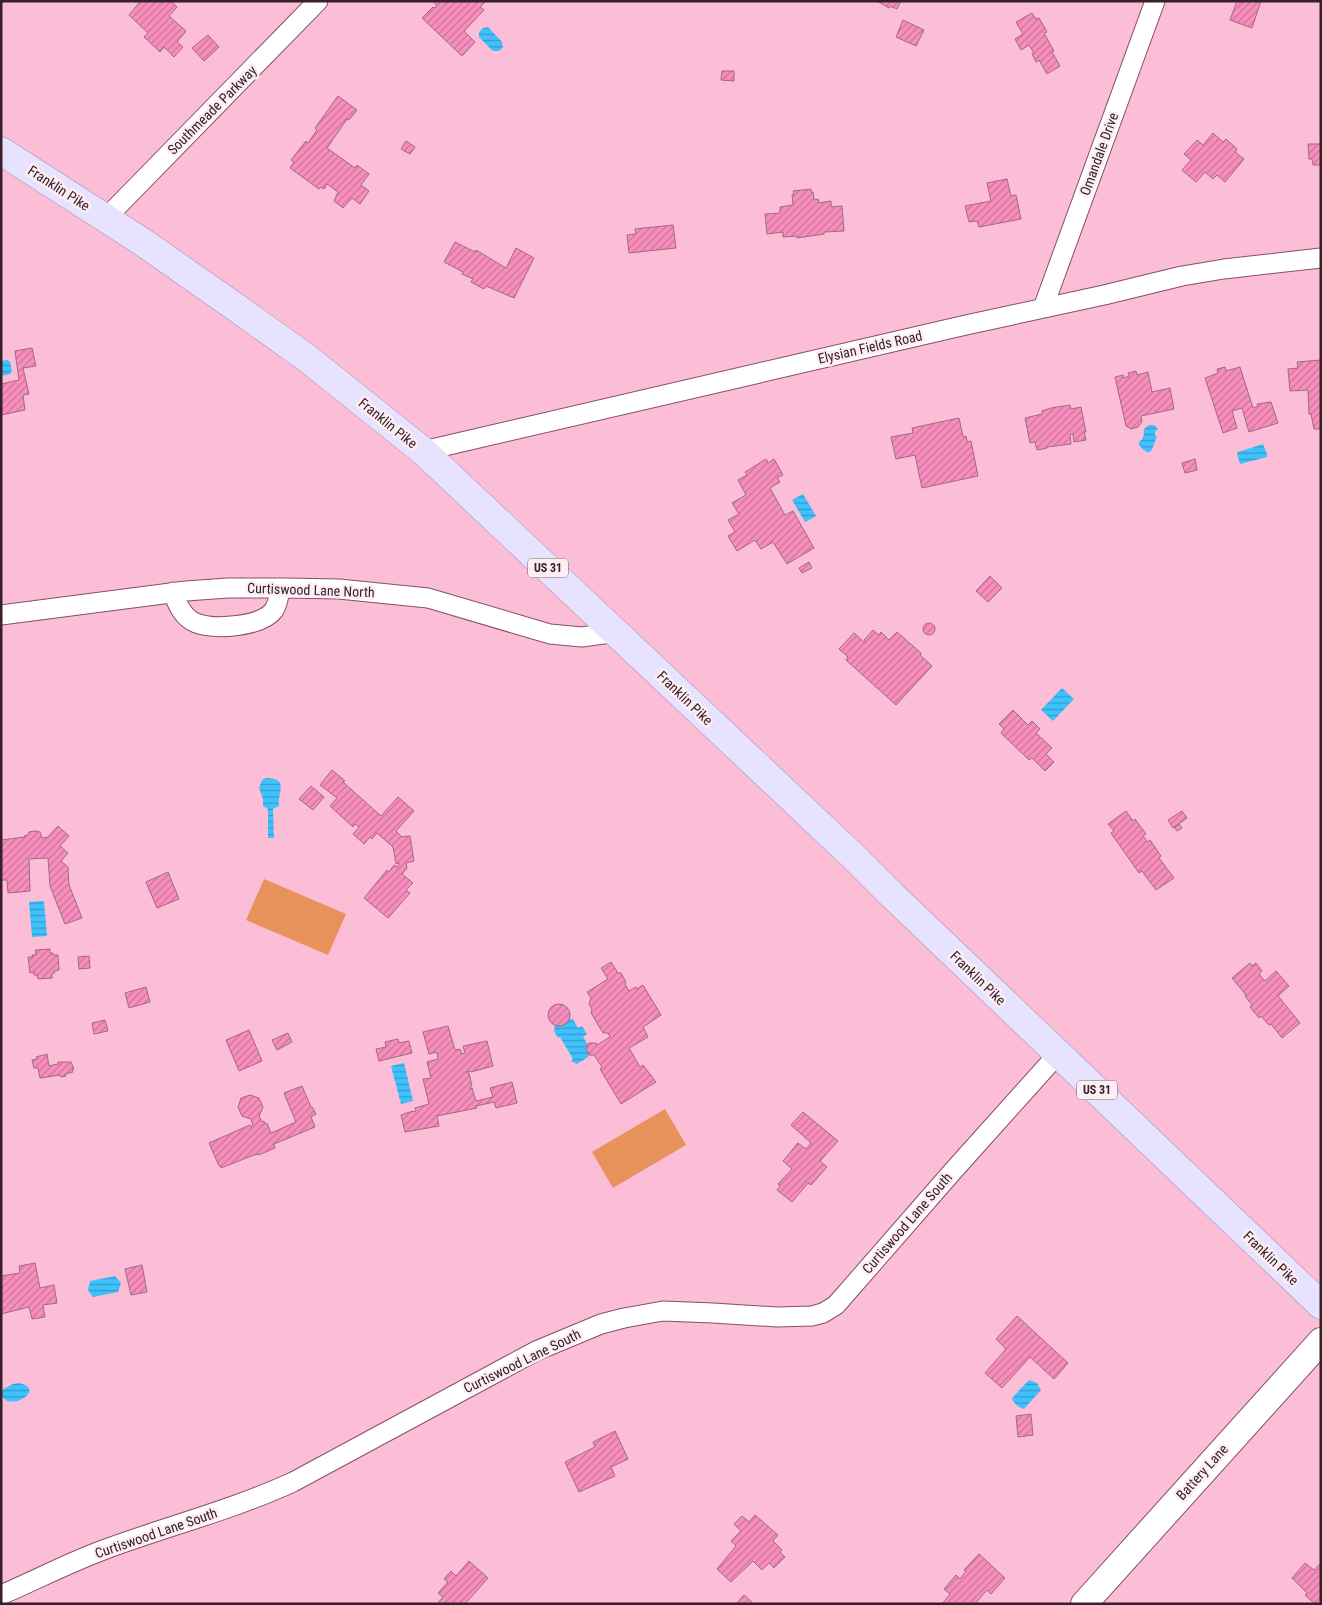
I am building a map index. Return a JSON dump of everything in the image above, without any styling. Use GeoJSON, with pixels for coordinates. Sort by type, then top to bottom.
{"type":"FeatureCollection","features":[{"type":"Feature","properties":{"kind":"main road","name":"Franklin Pike"},"geometry":{"type":"LineString","coordinates":[[1,151],[106,218],[288,344],[423,451],[854,857],[1321,1305]]}},
{"type":"Feature","properties":{"kind":"main road","name":"Battery Lane"},"geometry":{"type":"LineString","coordinates":[[1084,1604],[1321,1341]]}},
{"type":"Feature","properties":{"kind":"street","name":"Southmeade Parkway"},"geometry":{"type":"LineString","coordinates":[[106,218],[318,1]]}},
{"type":"Feature","properties":{"kind":"street","name":"Omandale Drive"},"geometry":{"type":"LineString","coordinates":[[1044,308],[1155,1]]}},
{"type":"Feature","properties":{"kind":"street","name":"Elysian Fields Road"},"geometry":{"type":"LineString","coordinates":[[423,451],[1182,276],[1224,269],[1321,258]]}},
{"type":"Feature","properties":{"kind":"street","name":"Curtiswood Lane North"},"geometry":{"type":"LineString","coordinates":[[1,615],[173,592],[228,588],[338,589],[428,598],[550,634],[582,636],[616,632]]}},
{"type":"Feature","properties":{"kind":"street"},"geometry":{"type":"LineString","coordinates":[[173,592],[178,605],[185,615],[195,623],[210,626],[236,626],[264,619],[274,610],[278,602],[280,588]]}},
{"type":"Feature","properties":{"kind":"street","name":"Curtiswood Lane South"},"geometry":{"type":"LineString","coordinates":[[1,1595],[106,1548],[215,1513],[278,1489],[536,1351],[601,1324],[664,1311],[777,1317],[812,1316],[823,1313],[836,1305],[1058,1054]]}},
{"type":"Feature","properties":{"kind":"shaded area"},"geometry":{"type":"Polygon","coordinates":[[[264,879],[346,914],[328,955],[246,920],[264,879]]]}},
{"type":"Feature","properties":{"kind":"shaded area"},"geometry":{"type":"Polygon","coordinates":[[[665,1109],[686,1145],[613,1188],[592,1152],[665,1109]]]}},
{"type":"Feature","properties":{"kind":"water"},"geometry":{"type":"Polygon","coordinates":[[[488,27],[502,42],[503,47],[499,51],[493,51],[479,37],[479,32],[483,28],[488,27]]]}},
{"type":"Feature","properties":{"kind":"water"},"geometry":{"type":"Polygon","coordinates":[[[8,360],[12,371],[10,374],[1,376],[1,361],[8,360]]]}},
{"type":"Feature","properties":{"kind":"water"},"geometry":{"type":"Polygon","coordinates":[[[1149,425],[1154,425],[1158,429],[1155,432],[1157,437],[1153,448],[1150,452],[1147,452],[1139,445],[1139,442],[1143,438],[1144,429],[1149,425]]]}},
{"type":"Feature","properties":{"kind":"water"},"geometry":{"type":"Polygon","coordinates":[[[1263,444],[1267,457],[1240,464],[1238,452],[1263,444]]]}},
{"type":"Feature","properties":{"kind":"water"},"geometry":{"type":"Polygon","coordinates":[[[803,494],[816,516],[805,522],[792,500],[803,494]]]}},
{"type":"Feature","properties":{"kind":"water"},"geometry":{"type":"Polygon","coordinates":[[[1062,688],[1074,699],[1053,721],[1041,710],[1062,688]]]}},
{"type":"Feature","properties":{"kind":"water"},"geometry":{"type":"Polygon","coordinates":[[[266,778],[278,780],[281,787],[279,806],[273,809],[274,838],[268,838],[268,809],[263,806],[263,799],[259,788],[262,780],[266,778]]]}},
{"type":"Feature","properties":{"kind":"water"},"geometry":{"type":"Polygon","coordinates":[[[44,901],[47,936],[32,937],[29,902],[44,901]]]}},
{"type":"Feature","properties":{"kind":"water"},"geometry":{"type":"Polygon","coordinates":[[[566,1018],[573,1019],[578,1028],[582,1026],[587,1034],[583,1037],[591,1050],[588,1057],[577,1064],[571,1061],[573,1059],[560,1037],[558,1038],[554,1031],[555,1024],[566,1018]]]}},
{"type":"Feature","properties":{"kind":"water"},"geometry":{"type":"Polygon","coordinates":[[[404,1063],[413,1101],[401,1104],[391,1066],[404,1063]]]}},
{"type":"Feature","properties":{"kind":"water"},"geometry":{"type":"Polygon","coordinates":[[[115,1276],[121,1283],[118,1292],[93,1297],[88,1290],[90,1281],[115,1276]]]}},
{"type":"Feature","properties":{"kind":"water"},"geometry":{"type":"Polygon","coordinates":[[[1029,1380],[1037,1383],[1041,1390],[1024,1409],[1016,1405],[1012,1398],[1029,1380]]]}},
{"type":"Feature","properties":{"kind":"water"},"geometry":{"type":"Polygon","coordinates":[[[19,1383],[27,1386],[28,1394],[17,1401],[5,1400],[1,1394],[3,1389],[19,1383]]]}},
{"type":"Feature","properties":{"kind":"building"},"geometry":{"type":"Polygon","coordinates":[[[137,1],[171,1],[177,7],[169,16],[186,31],[177,42],[183,47],[174,57],[164,47],[160,52],[144,37],[148,33],[129,15],[139,3],[137,1]]]}},
{"type":"Feature","properties":{"kind":"building"},"geometry":{"type":"Polygon","coordinates":[[[433,1],[486,1],[480,7],[484,10],[464,31],[475,42],[462,56],[422,18],[433,7],[437,6],[433,1]]]}},
{"type":"Feature","properties":{"kind":"building"},"geometry":{"type":"Polygon","coordinates":[[[877,1],[901,1],[897,9],[890,6],[889,8],[877,1]]]}},
{"type":"Feature","properties":{"kind":"building"},"geometry":{"type":"Polygon","coordinates":[[[1237,1],[1261,1],[1252,28],[1230,20],[1237,1]]]}},
{"type":"Feature","properties":{"kind":"building"},"geometry":{"type":"Polygon","coordinates":[[[1032,13],[1036,19],[1039,18],[1047,32],[1044,33],[1060,66],[1047,74],[1039,60],[1036,62],[1032,54],[1034,53],[1029,45],[1021,50],[1015,39],[1023,34],[1016,22],[1032,13]]]}},
{"type":"Feature","properties":{"kind":"building"},"geometry":{"type":"Polygon","coordinates":[[[903,20],[924,30],[916,46],[896,37],[903,20]]]}},
{"type":"Feature","properties":{"kind":"building"},"geometry":{"type":"Polygon","coordinates":[[[208,35],[219,47],[204,61],[192,48],[208,35]]]}},
{"type":"Feature","properties":{"kind":"building"},"geometry":{"type":"Polygon","coordinates":[[[722,71],[734,71],[734,81],[721,80],[722,71]]]}},
{"type":"Feature","properties":{"kind":"building"},"geometry":{"type":"Polygon","coordinates":[[[338,96],[357,110],[349,120],[347,119],[327,148],[355,168],[357,165],[369,174],[361,185],[369,191],[360,204],[352,198],[343,208],[334,201],[338,192],[327,184],[324,189],[321,187],[319,189],[290,168],[294,162],[291,160],[306,141],[308,143],[317,130],[315,128],[338,96]]]}},
{"type":"Feature","properties":{"kind":"building"},"geometry":{"type":"Polygon","coordinates":[[[1213,133],[1223,142],[1226,139],[1237,149],[1235,152],[1244,159],[1225,182],[1217,175],[1213,179],[1205,172],[1196,182],[1182,170],[1191,160],[1184,154],[1197,140],[1203,145],[1213,133]]]}},
{"type":"Feature","properties":{"kind":"building"},"geometry":{"type":"Polygon","coordinates":[[[406,141],[415,147],[410,154],[401,149],[406,141]]]}},
{"type":"Feature","properties":{"kind":"building"},"geometry":{"type":"Polygon","coordinates":[[[1308,144],[1321,144],[1321,165],[1313,165],[1312,159],[1309,159],[1308,144]]]}},
{"type":"Feature","properties":{"kind":"building"},"geometry":{"type":"Polygon","coordinates":[[[1007,179],[1011,196],[1016,195],[1021,219],[979,227],[977,221],[969,222],[965,206],[991,201],[987,183],[1007,179]]]}},
{"type":"Feature","properties":{"kind":"building"},"geometry":{"type":"Polygon","coordinates":[[[811,189],[814,200],[818,199],[819,203],[831,201],[831,207],[842,206],[844,231],[824,232],[824,234],[797,238],[797,236],[783,237],[783,232],[767,234],[765,214],[780,213],[780,207],[793,205],[793,191],[811,189]]]}},
{"type":"Feature","properties":{"kind":"building"},"geometry":{"type":"Polygon","coordinates":[[[673,225],[676,248],[629,253],[627,235],[636,234],[635,229],[673,225]]]}},
{"type":"Feature","properties":{"kind":"building"},"geometry":{"type":"Polygon","coordinates":[[[455,242],[475,252],[476,250],[506,268],[516,248],[534,258],[514,298],[486,286],[484,289],[471,282],[473,279],[462,274],[463,272],[444,262],[455,242]]]}},
{"type":"Feature","properties":{"kind":"building"},"geometry":{"type":"Polygon","coordinates":[[[32,348],[36,366],[23,368],[29,394],[23,395],[25,410],[1,415],[1,384],[19,380],[15,351],[32,348]]]}},
{"type":"Feature","properties":{"kind":"building"},"geometry":{"type":"Polygon","coordinates":[[[1321,360],[1321,429],[1314,429],[1311,414],[1309,414],[1308,390],[1290,391],[1288,369],[1298,368],[1297,362],[1321,360]]]}},
{"type":"Feature","properties":{"kind":"building"},"geometry":{"type":"Polygon","coordinates":[[[1225,367],[1226,371],[1240,367],[1253,408],[1258,406],[1257,404],[1271,402],[1278,423],[1249,432],[1242,408],[1232,411],[1237,428],[1223,433],[1205,378],[1218,373],[1217,369],[1225,367]]]}},
{"type":"Feature","properties":{"kind":"building"},"geometry":{"type":"Polygon","coordinates":[[[1136,371],[1137,375],[1148,372],[1152,392],[1170,388],[1174,409],[1141,416],[1142,422],[1138,427],[1131,429],[1126,426],[1115,377],[1123,375],[1124,378],[1129,376],[1128,373],[1136,371]]]}},
{"type":"Feature","properties":{"kind":"building"},"geometry":{"type":"Polygon","coordinates":[[[1070,405],[1071,409],[1081,407],[1086,440],[1074,442],[1073,434],[1070,434],[1071,444],[1037,450],[1035,442],[1030,443],[1025,418],[1042,414],[1042,411],[1051,408],[1070,405]]]}},
{"type":"Feature","properties":{"kind":"building"},"geometry":{"type":"Polygon","coordinates":[[[959,418],[963,437],[966,436],[967,442],[971,441],[978,476],[922,488],[915,455],[896,459],[891,437],[913,433],[912,428],[959,418]]]}},
{"type":"Feature","properties":{"kind":"building"},"geometry":{"type":"Polygon","coordinates":[[[766,459],[768,463],[774,459],[783,475],[777,478],[780,482],[770,488],[785,515],[793,511],[814,548],[787,564],[773,542],[761,549],[755,540],[737,551],[728,536],[735,532],[728,520],[739,514],[732,503],[746,495],[738,480],[747,475],[745,472],[766,459]]]}},
{"type":"Feature","properties":{"kind":"building"},"geometry":{"type":"Polygon","coordinates":[[[1195,459],[1197,470],[1185,473],[1182,463],[1195,459]]]}},
{"type":"Feature","properties":{"kind":"building"},"geometry":{"type":"Polygon","coordinates":[[[809,562],[812,568],[802,573],[799,568],[809,562]]]}},
{"type":"Feature","properties":{"kind":"building"},"geometry":{"type":"Polygon","coordinates":[[[990,576],[1002,588],[988,602],[976,591],[990,576]]]}},
{"type":"Feature","properties":{"kind":"building"},"geometry":{"type":"Polygon","coordinates":[[[927,623],[931,623],[935,629],[931,635],[927,635],[923,631],[923,627],[927,623]]]}},
{"type":"Feature","properties":{"kind":"building"},"geometry":{"type":"Polygon","coordinates":[[[873,630],[879,635],[881,632],[889,640],[897,632],[921,653],[920,655],[932,666],[896,705],[846,660],[848,657],[839,649],[854,633],[865,643],[864,640],[873,630]]]}},
{"type":"Feature","properties":{"kind":"building"},"geometry":{"type":"Polygon","coordinates":[[[1013,710],[1028,725],[1032,721],[1040,729],[1036,733],[1052,748],[1046,754],[1054,762],[1045,771],[1032,758],[1029,760],[1001,733],[1004,729],[999,724],[1013,710]]]}},
{"type":"Feature","properties":{"kind":"building"},"geometry":{"type":"Polygon","coordinates":[[[332,770],[381,816],[398,797],[414,811],[396,831],[402,837],[410,836],[414,861],[406,863],[407,868],[402,874],[413,883],[406,890],[410,893],[388,918],[364,898],[387,870],[389,872],[394,865],[397,867],[399,865],[399,863],[396,864],[393,847],[377,833],[364,844],[353,834],[359,827],[355,824],[353,827],[330,806],[337,798],[320,785],[332,770]]]}},
{"type":"Feature","properties":{"kind":"building"},"geometry":{"type":"Polygon","coordinates":[[[311,786],[324,797],[313,810],[299,799],[311,786]]]}},
{"type":"Feature","properties":{"kind":"building"},"geometry":{"type":"Polygon","coordinates":[[[1126,811],[1133,821],[1135,819],[1146,834],[1143,836],[1148,842],[1150,840],[1161,856],[1159,858],[1174,878],[1156,890],[1142,871],[1139,873],[1111,833],[1114,831],[1108,824],[1126,811]]]}},
{"type":"Feature","properties":{"kind":"building"},"geometry":{"type":"Polygon","coordinates":[[[1182,811],[1187,818],[1173,828],[1168,820],[1182,811]]]}},
{"type":"Feature","properties":{"kind":"building"},"geometry":{"type":"Polygon","coordinates":[[[1179,824],[1182,828],[1177,831],[1174,827],[1179,824]]]}},
{"type":"Feature","properties":{"kind":"building"},"geometry":{"type":"Polygon","coordinates":[[[58,826],[69,836],[60,846],[68,853],[61,861],[68,867],[69,885],[82,918],[65,924],[50,886],[48,858],[29,859],[30,891],[8,893],[7,880],[1,880],[1,840],[25,837],[29,832],[34,831],[40,832],[42,838],[48,837],[58,826]]]}},
{"type":"Feature","properties":{"kind":"building"},"geometry":{"type":"Polygon","coordinates":[[[168,872],[179,899],[157,908],[146,882],[168,872]]]}},
{"type":"Feature","properties":{"kind":"building"},"geometry":{"type":"Polygon","coordinates":[[[50,949],[50,953],[58,955],[59,970],[52,973],[52,978],[38,979],[34,972],[30,973],[28,957],[36,955],[35,950],[50,949]]]}},
{"type":"Feature","properties":{"kind":"building"},"geometry":{"type":"Polygon","coordinates":[[[89,956],[90,968],[79,969],[78,957],[89,956]]]}},
{"type":"Feature","properties":{"kind":"building"},"geometry":{"type":"Polygon","coordinates":[[[611,962],[618,973],[621,973],[629,991],[643,985],[661,1015],[643,1027],[648,1037],[629,1048],[640,1067],[643,1065],[656,1082],[621,1104],[600,1069],[602,1067],[594,1055],[589,1055],[586,1048],[589,1043],[596,1043],[597,1045],[610,1037],[608,1033],[603,1033],[591,1013],[592,1009],[589,1004],[591,998],[587,992],[608,979],[601,968],[611,962]]]}},
{"type":"Feature","properties":{"kind":"building"},"geometry":{"type":"Polygon","coordinates":[[[1250,963],[1252,966],[1256,963],[1262,971],[1259,974],[1265,981],[1276,971],[1289,986],[1278,996],[1300,1023],[1282,1038],[1271,1024],[1269,1025],[1261,1016],[1259,1018],[1250,1007],[1252,1005],[1246,995],[1232,978],[1250,963]]]}},
{"type":"Feature","properties":{"kind":"building"},"geometry":{"type":"Polygon","coordinates":[[[146,987],[150,1002],[129,1008],[125,993],[146,987]]]}},
{"type":"Feature","properties":{"kind":"building"},"geometry":{"type":"Polygon","coordinates":[[[559,1004],[567,1007],[570,1015],[567,1023],[559,1026],[551,1023],[548,1015],[551,1007],[559,1004]]]}},
{"type":"Feature","properties":{"kind":"building"},"geometry":{"type":"Polygon","coordinates":[[[105,1020],[108,1031],[94,1034],[92,1023],[105,1020]]]}},
{"type":"Feature","properties":{"kind":"building"},"geometry":{"type":"Polygon","coordinates":[[[448,1026],[455,1050],[460,1049],[462,1054],[465,1053],[463,1046],[487,1041],[493,1066],[466,1072],[469,1073],[472,1086],[470,1089],[472,1088],[476,1101],[493,1097],[490,1088],[512,1082],[517,1103],[496,1108],[494,1102],[476,1106],[477,1108],[437,1116],[439,1126],[405,1132],[401,1115],[416,1111],[415,1108],[429,1104],[423,1079],[431,1078],[427,1062],[438,1059],[437,1052],[429,1054],[423,1032],[448,1026]]]}},
{"type":"Feature","properties":{"kind":"building"},"geometry":{"type":"Polygon","coordinates":[[[249,1030],[262,1061],[239,1071],[226,1040],[249,1030]]]}},
{"type":"Feature","properties":{"kind":"building"},"geometry":{"type":"Polygon","coordinates":[[[288,1033],[292,1042],[277,1050],[272,1040],[288,1033]]]}},
{"type":"Feature","properties":{"kind":"building"},"geometry":{"type":"Polygon","coordinates":[[[398,1039],[399,1043],[409,1041],[412,1053],[379,1061],[376,1049],[386,1047],[385,1042],[398,1039]]]}},
{"type":"Feature","properties":{"kind":"building"},"geometry":{"type":"Polygon","coordinates":[[[47,1054],[49,1066],[58,1064],[58,1062],[71,1062],[74,1069],[72,1069],[73,1072],[61,1077],[60,1075],[40,1078],[38,1068],[34,1068],[32,1060],[47,1054]]]}},
{"type":"Feature","properties":{"kind":"building"},"geometry":{"type":"Polygon","coordinates":[[[302,1086],[316,1114],[311,1117],[315,1127],[274,1144],[275,1148],[261,1154],[221,1168],[219,1166],[209,1143],[250,1125],[251,1127],[253,1126],[251,1119],[242,1116],[238,1107],[241,1098],[250,1095],[259,1098],[263,1107],[259,1116],[262,1122],[267,1123],[271,1133],[296,1122],[284,1093],[302,1086]]]}},
{"type":"Feature","properties":{"kind":"building"},"geometry":{"type":"Polygon","coordinates":[[[803,1112],[838,1141],[820,1161],[827,1167],[811,1185],[808,1183],[792,1202],[777,1190],[780,1186],[778,1184],[792,1169],[783,1161],[798,1143],[806,1149],[811,1143],[791,1125],[803,1112]]]}},
{"type":"Feature","properties":{"kind":"building"},"geometry":{"type":"Polygon","coordinates":[[[35,1263],[40,1288],[54,1285],[57,1303],[43,1305],[45,1317],[32,1319],[29,1307],[1,1314],[1,1276],[20,1273],[19,1266],[35,1263]]]}},
{"type":"Feature","properties":{"kind":"building"},"geometry":{"type":"Polygon","coordinates":[[[142,1265],[147,1292],[131,1295],[125,1269],[142,1265]]]}},
{"type":"Feature","properties":{"kind":"building"},"geometry":{"type":"Polygon","coordinates":[[[1017,1316],[1068,1363],[1054,1379],[1030,1357],[1002,1388],[985,1373],[1006,1349],[996,1339],[1017,1316]]]}},
{"type":"Feature","properties":{"kind":"building"},"geometry":{"type":"Polygon","coordinates":[[[1031,1414],[1033,1435],[1018,1437],[1016,1416],[1031,1414]]]}},
{"type":"Feature","properties":{"kind":"building"},"geometry":{"type":"Polygon","coordinates":[[[615,1431],[628,1459],[611,1467],[615,1476],[579,1492],[565,1462],[595,1447],[593,1442],[615,1431]]]}},
{"type":"Feature","properties":{"kind":"building"},"geometry":{"type":"Polygon","coordinates":[[[755,1515],[778,1535],[773,1541],[782,1550],[780,1552],[785,1557],[774,1568],[769,1563],[762,1570],[753,1561],[731,1582],[717,1569],[736,1546],[731,1541],[741,1531],[734,1524],[742,1516],[749,1522],[755,1515]]]}},
{"type":"Feature","properties":{"kind":"building"},"geometry":{"type":"Polygon","coordinates":[[[979,1554],[1005,1578],[991,1594],[987,1590],[975,1604],[942,1604],[950,1594],[944,1589],[956,1575],[960,1579],[966,1571],[964,1570],[979,1554]]]}},
{"type":"Feature","properties":{"kind":"building"},"geometry":{"type":"Polygon","coordinates":[[[469,1561],[488,1578],[465,1604],[437,1604],[443,1597],[438,1593],[448,1582],[444,1579],[451,1571],[456,1576],[469,1561]]]}},
{"type":"Feature","properties":{"kind":"building"},"geometry":{"type":"Polygon","coordinates":[[[1305,1563],[1314,1570],[1321,1563],[1321,1604],[1315,1604],[1305,1595],[1307,1593],[1292,1578],[1305,1563]]]}},
{"type":"Feature","properties":{"kind":"building"},"geometry":{"type":"Polygon","coordinates":[[[744,1595],[754,1604],[736,1604],[744,1595]]]}}]}
